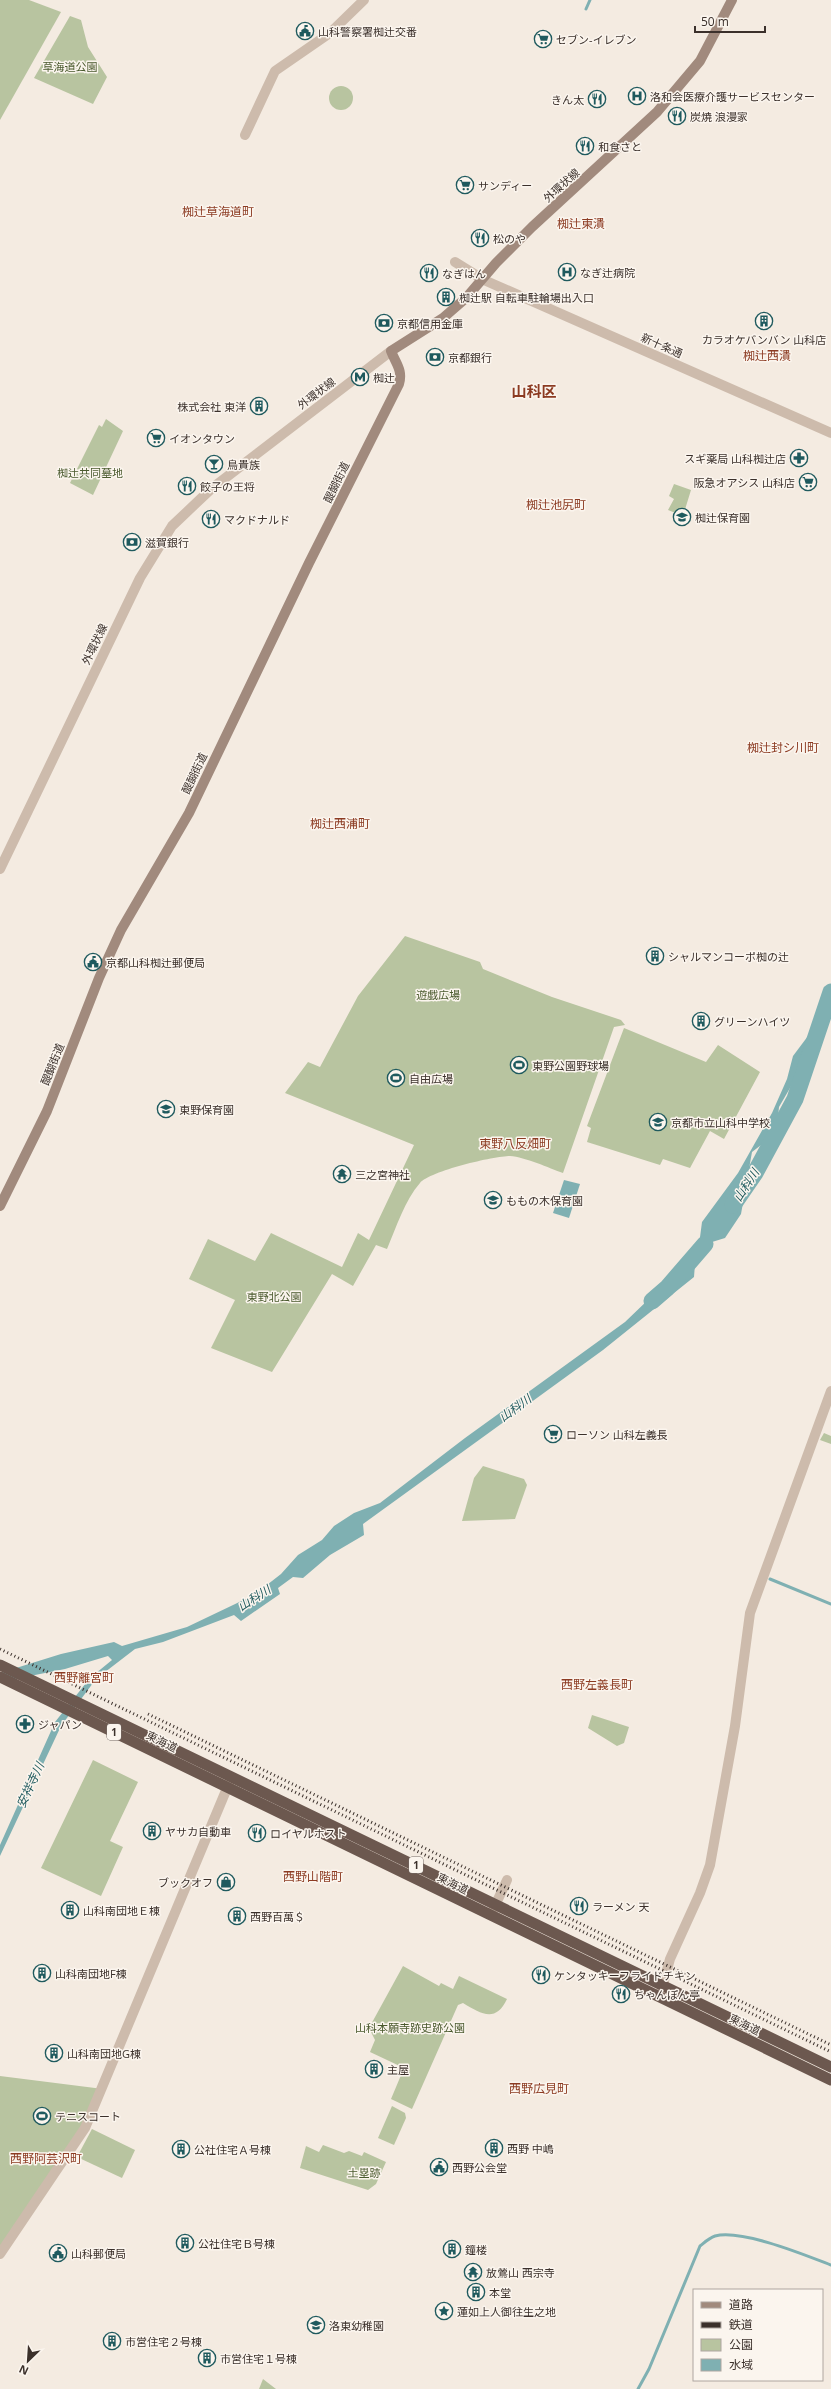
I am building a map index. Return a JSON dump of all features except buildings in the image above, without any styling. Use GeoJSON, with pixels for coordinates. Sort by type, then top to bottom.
{"type":"FeatureCollection","features":[{"type":"Feature","properties":{"kind":"highway","name":"東海道"},"geometry":{"type":"LineString","coordinates":[[0,1665],[490,1915],[831,2080]]}},
{"type":"Feature","properties":{"kind":"highway","name":"東海道"},"geometry":{"type":"LineString","coordinates":[[0,1677],[496,1904],[831,2067]]}},
{"type":"Feature","properties":{"kind":"main road","name":"外環状線"},"geometry":{"type":"LineString","coordinates":[[391,351],[443,318],[484,280],[496,263],[532,227],[657,112],[700,61],[732,0]]}},
{"type":"Feature","properties":{"kind":"main road","name":"醍醐街道"},"geometry":{"type":"LineString","coordinates":[[0,1206],[47,1111],[99,978],[121,930],[189,813],[308,563],[399,384],[402,375],[391,351]]}},
{"type":"Feature","properties":{"kind":"street"},"geometry":{"type":"LineString","coordinates":[[245,135],[275,71],[330,33],[364,0]]}},
{"type":"Feature","properties":{"kind":"street","name":"新十条通"},"geometry":{"type":"LineString","coordinates":[[455,262],[484,280],[831,433]]}},
{"type":"Feature","properties":{"kind":"street","name":"外環状線"},"geometry":{"type":"LineString","coordinates":[[0,869],[140,578],[172,526],[211,490],[391,351]]}},
{"type":"Feature","properties":{"kind":"street"},"geometry":{"type":"LineString","coordinates":[[660,1997],[670,1959],[700,1893],[711,1859],[735,1726],[750,1613],[831,1392]]}},
{"type":"Feature","properties":{"kind":"street"},"geometry":{"type":"LineString","coordinates":[[0,2254],[86,2128],[230,1782]]}},
{"type":"Feature","properties":{"kind":"street"},"geometry":{"type":"LineString","coordinates":[[490,1915],[507,1880]]}},
{"type":"Feature","properties":{"kind":"green space"},"geometry":{"type":"Polygon","coordinates":[[[0,0],[29,0],[61,12],[0,120],[0,0]]]}},
{"type":"Feature","properties":{"kind":"green space","name":"草海道公園"},"geometry":{"type":"Polygon","coordinates":[[[70,16],[81,20],[88,47],[107,77],[93,104],[34,78],[70,16]]]}},
{"type":"Feature","properties":{"kind":"green space"},"geometry":{"type":"Polygon","coordinates":[[[341,86],[350,89],[353,98],[350,107],[341,110],[332,107],[329,98],[332,89],[341,86]]]}},
{"type":"Feature","properties":{"kind":"green space","name":"椥辻共同墓地"},"geometry":{"type":"Polygon","coordinates":[[[106,419],[123,431],[93,495],[70,483],[99,425],[102,427],[106,419]]]}},
{"type":"Feature","properties":{"kind":"green space"},"geometry":{"type":"Polygon","coordinates":[[[674,484],[691,490],[683,516],[668,510],[674,499],[669,496],[674,484]]]}},
{"type":"Feature","properties":{"kind":"green space"},"geometry":{"type":"Polygon","coordinates":[[[405,936],[480,962],[483,969],[552,997],[621,1020],[625,1025],[614,1027],[563,1173],[530,1160],[510,1156],[463,1165],[426,1178],[415,1190],[401,1214],[387,1249],[376,1245],[353,1286],[332,1274],[272,1372],[211,1348],[235,1300],[189,1279],[208,1239],[255,1261],[271,1233],[342,1267],[358,1233],[369,1240],[414,1145],[285,1093],[308,1062],[320,1067],[358,996],[405,936]]]}},
{"type":"Feature","properties":{"kind":"green space"},"geometry":{"type":"Polygon","coordinates":[[[624,1028],[706,1062],[718,1045],[760,1072],[724,1139],[710,1131],[690,1168],[663,1159],[660,1165],[587,1142],[591,1128],[587,1126],[624,1028]]]}},
{"type":"Feature","properties":{"kind":"green space"},"geometry":{"type":"Polygon","coordinates":[[[824,1433],[831,1436],[831,1444],[820,1440],[824,1433]]]}},
{"type":"Feature","properties":{"kind":"green space"},"geometry":{"type":"Polygon","coordinates":[[[483,1466],[524,1479],[527,1485],[515,1519],[462,1521],[474,1478],[483,1466]]]}},
{"type":"Feature","properties":{"kind":"green space"},"geometry":{"type":"Polygon","coordinates":[[[592,1715],[629,1727],[624,1743],[617,1746],[588,1728],[592,1715]]]}},
{"type":"Feature","properties":{"kind":"green space"},"geometry":{"type":"Polygon","coordinates":[[[93,1760],[138,1782],[110,1841],[123,1847],[101,1896],[41,1868],[93,1760]]]}},
{"type":"Feature","properties":{"kind":"green space","name":"山科本願寺跡史跡公園"},"geometry":{"type":"Polygon","coordinates":[[[403,1966],[439,1986],[441,1983],[453,1989],[459,1976],[507,1999],[503,2007],[493,2014],[482,2013],[463,2003],[458,2005],[412,2109],[391,2099],[404,2068],[370,2052],[375,2040],[369,2028],[403,1966]]]}},
{"type":"Feature","properties":{"kind":"green space"},"geometry":{"type":"Polygon","coordinates":[[[0,2076],[103,2089],[85,2128],[0,2256],[0,2076]]]}},
{"type":"Feature","properties":{"kind":"green space","name":"土塁跡"},"geometry":{"type":"Polygon","coordinates":[[[392,2106],[405,2113],[406,2118],[394,2145],[378,2138],[392,2106]]]}},
{"type":"Feature","properties":{"kind":"green space"},"geometry":{"type":"Polygon","coordinates":[[[92,2129],[135,2150],[122,2178],[77,2157],[92,2129]]]}},
{"type":"Feature","properties":{"kind":"green space","name":"土塁跡"},"geometry":{"type":"Polygon","coordinates":[[[323,2145],[344,2153],[349,2151],[362,2156],[364,2152],[386,2162],[376,2184],[368,2190],[300,2168],[306,2146],[319,2152],[323,2145]]]}},
{"type":"Feature","properties":{"kind":"green space"},"geometry":{"type":"Polygon","coordinates":[[[263,2379],[276,2389],[259,2389],[263,2379]]]}},
{"type":"Feature","properties":{"kind":"water","name":"安祥寺川"},"geometry":{"type":"Polygon","coordinates":[[[831,984],[831,1007],[797,1076],[779,1107],[778,1117],[765,1142],[752,1152],[741,1214],[725,1238],[712,1242],[695,1264],[694,1277],[603,1350],[363,1524],[364,1535],[330,1555],[303,1578],[293,1577],[278,1588],[280,1594],[241,1621],[234,1615],[163,1642],[135,1649],[96,1679],[61,1726],[0,1856],[0,1845],[55,1722],[90,1678],[112,1660],[108,1656],[65,1669],[0,1682],[0,1673],[61,1654],[114,1642],[122,1646],[187,1627],[254,1595],[281,1574],[298,1555],[322,1540],[334,1526],[354,1513],[380,1503],[465,1438],[625,1322],[650,1298],[681,1278],[699,1245],[702,1222],[738,1173],[772,1113],[787,1079],[793,1056],[814,1028],[831,984]]]}},
{"type":"Feature","properties":{"kind":"water"},"geometry":{"type":"Polygon","coordinates":[[[564,1180],[580,1184],[569,1218],[553,1213],[564,1180]]]}},
{"type":"Feature","properties":{"kind":"waterway"},"geometry":{"type":"LineString","coordinates":[[586,9],[590,0]]}},
{"type":"Feature","properties":{"kind":"waterway","name":"山科川"},"geometry":{"type":"LineString","coordinates":[[733,1205],[755,1173],[795,1099],[831,992]]}},
{"type":"Feature","properties":{"kind":"waterway","name":"山科川"},"geometry":{"type":"LineString","coordinates":[[652,1301],[667,1288],[705,1244]]}},
{"type":"Feature","properties":{"kind":"waterway"},"geometry":{"type":"LineString","coordinates":[[770,1579],[831,1604]]}},
{"type":"Feature","properties":{"kind":"waterway"},"geometry":{"type":"LineString","coordinates":[[638,2389],[649,2369],[700,2246],[709,2239],[715,2236],[727,2235],[757,2239],[831,2265]]}},
{"type":"Feature","properties":{"kind":"railway"},"geometry":{"type":"LineString","coordinates":[[0,1649],[831,2052]]}},
{"type":"Feature","properties":{"kind":"railway"},"geometry":{"type":"LineString","coordinates":[[148,1714],[831,2045]]}},
{"type":"Feature","properties":{"kind":"place","name":"山科警察署椥辻交番"},"geometry":{"type":"Point","coordinates":[305,31]}},
{"type":"Feature","properties":{"kind":"place","name":"セブン-イレブン"},"geometry":{"type":"Point","coordinates":[543,39]}},
{"type":"Feature","properties":{"kind":"place","name":"洛和会医療介護サービスセンター"},"geometry":{"type":"Point","coordinates":[637,96]}},
{"type":"Feature","properties":{"kind":"place","name":"きん太"},"geometry":{"type":"Point","coordinates":[597,99]}},
{"type":"Feature","properties":{"kind":"place","name":"炭焼 浪漫家"},"geometry":{"type":"Point","coordinates":[677,116]}},
{"type":"Feature","properties":{"kind":"place","name":"和食さと"},"geometry":{"type":"Point","coordinates":[585,146]}},
{"type":"Feature","properties":{"kind":"place","name":"サンディー"},"geometry":{"type":"Point","coordinates":[465,185]}},
{"type":"Feature","properties":{"kind":"place","name":"松のや"},"geometry":{"type":"Point","coordinates":[480,238]}},
{"type":"Feature","properties":{"kind":"place","name":"なぎ辻病院"},"geometry":{"type":"Point","coordinates":[567,272]}},
{"type":"Feature","properties":{"kind":"place","name":"なぎはん"},"geometry":{"type":"Point","coordinates":[429,273]}},
{"type":"Feature","properties":{"kind":"place","name":"椥辻駅 自転車駐輪場出入口"},"geometry":{"type":"Point","coordinates":[446,297]}},
{"type":"Feature","properties":{"kind":"place","name":"カラオケバンバン 山科店"},"geometry":{"type":"Point","coordinates":[764,321]}},
{"type":"Feature","properties":{"kind":"place","name":"京都信用金庫"},"geometry":{"type":"Point","coordinates":[384,323]}},
{"type":"Feature","properties":{"kind":"place","name":"京都銀行"},"geometry":{"type":"Point","coordinates":[435,357]}},
{"type":"Feature","properties":{"kind":"place","name":"椥辻"},"geometry":{"type":"Point","coordinates":[360,377]}},
{"type":"Feature","properties":{"kind":"place","name":"株式会社 東洋"},"geometry":{"type":"Point","coordinates":[259,406]}},
{"type":"Feature","properties":{"kind":"place","name":"イオンタウン"},"geometry":{"type":"Point","coordinates":[156,438]}},
{"type":"Feature","properties":{"kind":"place","name":"スギ薬局 山科椥辻店"},"geometry":{"type":"Point","coordinates":[799,458]}},
{"type":"Feature","properties":{"kind":"place","name":"鳥貴族"},"geometry":{"type":"Point","coordinates":[214,464]}},
{"type":"Feature","properties":{"kind":"place","name":"阪急オアシス 山科店"},"geometry":{"type":"Point","coordinates":[808,482]}},
{"type":"Feature","properties":{"kind":"place","name":"餃子の王将"},"geometry":{"type":"Point","coordinates":[187,486]}},
{"type":"Feature","properties":{"kind":"place","name":"椥辻保育園"},"geometry":{"type":"Point","coordinates":[682,517]}},
{"type":"Feature","properties":{"kind":"place","name":"マクドナルド"},"geometry":{"type":"Point","coordinates":[211,519]}},
{"type":"Feature","properties":{"kind":"place","name":"滋賀銀行"},"geometry":{"type":"Point","coordinates":[132,542]}},
{"type":"Feature","properties":{"kind":"place","name":"シャルマンコーポ椥の辻"},"geometry":{"type":"Point","coordinates":[655,956]}},
{"type":"Feature","properties":{"kind":"place","name":"京都山科椥辻郵便局"},"geometry":{"type":"Point","coordinates":[93,962]}},
{"type":"Feature","properties":{"kind":"place","name":"グリーンハイツ"},"geometry":{"type":"Point","coordinates":[701,1021]}},
{"type":"Feature","properties":{"kind":"place","name":"東野公園野球場"},"geometry":{"type":"Point","coordinates":[519,1065]}},
{"type":"Feature","properties":{"kind":"place","name":"自由広場"},"geometry":{"type":"Point","coordinates":[396,1078]}},
{"type":"Feature","properties":{"kind":"place","name":"東野保育園"},"geometry":{"type":"Point","coordinates":[166,1109]}},
{"type":"Feature","properties":{"kind":"place","name":"京都市立山科中学校"},"geometry":{"type":"Point","coordinates":[658,1122]}},
{"type":"Feature","properties":{"kind":"place","name":"三之宮神社"},"geometry":{"type":"Point","coordinates":[342,1174]}},
{"type":"Feature","properties":{"kind":"place","name":"ももの木保育園"},"geometry":{"type":"Point","coordinates":[493,1200]}},
{"type":"Feature","properties":{"kind":"place","name":"ローソン 山科左義長"},"geometry":{"type":"Point","coordinates":[553,1434]}},
{"type":"Feature","properties":{"kind":"place","name":"ジャパン"},"geometry":{"type":"Point","coordinates":[25,1724]}},
{"type":"Feature","properties":{"kind":"place","name":"ヤサカ自動車"},"geometry":{"type":"Point","coordinates":[152,1831]}},
{"type":"Feature","properties":{"kind":"place","name":"ロイヤルホスト"},"geometry":{"type":"Point","coordinates":[257,1833]}},
{"type":"Feature","properties":{"kind":"place","name":"ブックオフ"},"geometry":{"type":"Point","coordinates":[226,1882]}},
{"type":"Feature","properties":{"kind":"place","name":"ラーメン 天"},"geometry":{"type":"Point","coordinates":[579,1906]}},
{"type":"Feature","properties":{"kind":"place","name":"山科南団地Ｅ棟"},"geometry":{"type":"Point","coordinates":[70,1910]}},
{"type":"Feature","properties":{"kind":"place","name":"西野百萬＄"},"geometry":{"type":"Point","coordinates":[237,1916]}},
{"type":"Feature","properties":{"kind":"place","name":"山科南団地F棟"},"geometry":{"type":"Point","coordinates":[42,1973]}},
{"type":"Feature","properties":{"kind":"place","name":"ケンタッキーフライドチキン"},"geometry":{"type":"Point","coordinates":[541,1975]}},
{"type":"Feature","properties":{"kind":"place","name":"ちゃんぽん亭"},"geometry":{"type":"Point","coordinates":[621,1994]}},
{"type":"Feature","properties":{"kind":"place","name":"山科南団地G棟"},"geometry":{"type":"Point","coordinates":[54,2053]}},
{"type":"Feature","properties":{"kind":"place","name":"主屋"},"geometry":{"type":"Point","coordinates":[374,2069]}},
{"type":"Feature","properties":{"kind":"place","name":"テニスコート"},"geometry":{"type":"Point","coordinates":[42,2116]}},
{"type":"Feature","properties":{"kind":"place","name":"西野 中嶋"},"geometry":{"type":"Point","coordinates":[494,2148]}},
{"type":"Feature","properties":{"kind":"place","name":"公社住宅Ａ号棟"},"geometry":{"type":"Point","coordinates":[181,2149]}},
{"type":"Feature","properties":{"kind":"place","name":"西野公会堂"},"geometry":{"type":"Point","coordinates":[439,2167]}},
{"type":"Feature","properties":{"kind":"place","name":"公社住宅Ｂ号棟"},"geometry":{"type":"Point","coordinates":[185,2243]}},
{"type":"Feature","properties":{"kind":"place","name":"鐘楼"},"geometry":{"type":"Point","coordinates":[452,2249]}},
{"type":"Feature","properties":{"kind":"place","name":"山科郵便局"},"geometry":{"type":"Point","coordinates":[58,2253]}},
{"type":"Feature","properties":{"kind":"place","name":"放鶯山 西宗寺"},"geometry":{"type":"Point","coordinates":[473,2272]}},
{"type":"Feature","properties":{"kind":"place","name":"本堂"},"geometry":{"type":"Point","coordinates":[476,2292]}},
{"type":"Feature","properties":{"kind":"place","name":"蓮如上人御往生之地"},"geometry":{"type":"Point","coordinates":[444,2311]}},
{"type":"Feature","properties":{"kind":"place","name":"洛東幼稚園"},"geometry":{"type":"Point","coordinates":[316,2325]}},
{"type":"Feature","properties":{"kind":"place","name":"市営住宅２号棟"},"geometry":{"type":"Point","coordinates":[112,2341]}},
{"type":"Feature","properties":{"kind":"place","name":"市営住宅１号棟"},"geometry":{"type":"Point","coordinates":[207,2358]}},
{"type":"Feature","properties":{"kind":"district","name":"椥辻草海道町"},"geometry":{"type":"Point","coordinates":[218,211]}},
{"type":"Feature","properties":{"kind":"district","name":"椥辻東潰"},"geometry":{"type":"Point","coordinates":[581,223]}},
{"type":"Feature","properties":{"kind":"district","name":"椥辻西潰"},"geometry":{"type":"Point","coordinates":[767,355]}},
{"type":"Feature","properties":{"kind":"district","name":"山科区"},"geometry":{"type":"Point","coordinates":[534,391]}},
{"type":"Feature","properties":{"kind":"district","name":"椥辻池尻町"},"geometry":{"type":"Point","coordinates":[556,504]}},
{"type":"Feature","properties":{"kind":"district","name":"椥辻封シ川町"},"geometry":{"type":"Point","coordinates":[783,747]}},
{"type":"Feature","properties":{"kind":"district","name":"椥辻西浦町"},"geometry":{"type":"Point","coordinates":[340,823]}},
{"type":"Feature","properties":{"kind":"district","name":"東野八反畑町"},"geometry":{"type":"Point","coordinates":[515,1143]}},
{"type":"Feature","properties":{"kind":"district","name":"西野離宮町"},"geometry":{"type":"Point","coordinates":[84,1677]}},
{"type":"Feature","properties":{"kind":"district","name":"西野左義長町"},"geometry":{"type":"Point","coordinates":[597,1684]}},
{"type":"Feature","properties":{"kind":"district","name":"西野山階町"},"geometry":{"type":"Point","coordinates":[313,1876]}},
{"type":"Feature","properties":{"kind":"district","name":"西野広見町"},"geometry":{"type":"Point","coordinates":[539,2088]}},
{"type":"Feature","properties":{"kind":"district","name":"西野阿芸沢町"},"geometry":{"type":"Point","coordinates":[46,2158]}},
{"type":"Feature","properties":{"kind":"park label","name":"遊戯広場"},"geometry":{"type":"Point","coordinates":[438,994]}},
{"type":"Feature","properties":{"kind":"park label","name":"東野北公園"},"geometry":{"type":"Point","coordinates":[274,1296]}}]}
